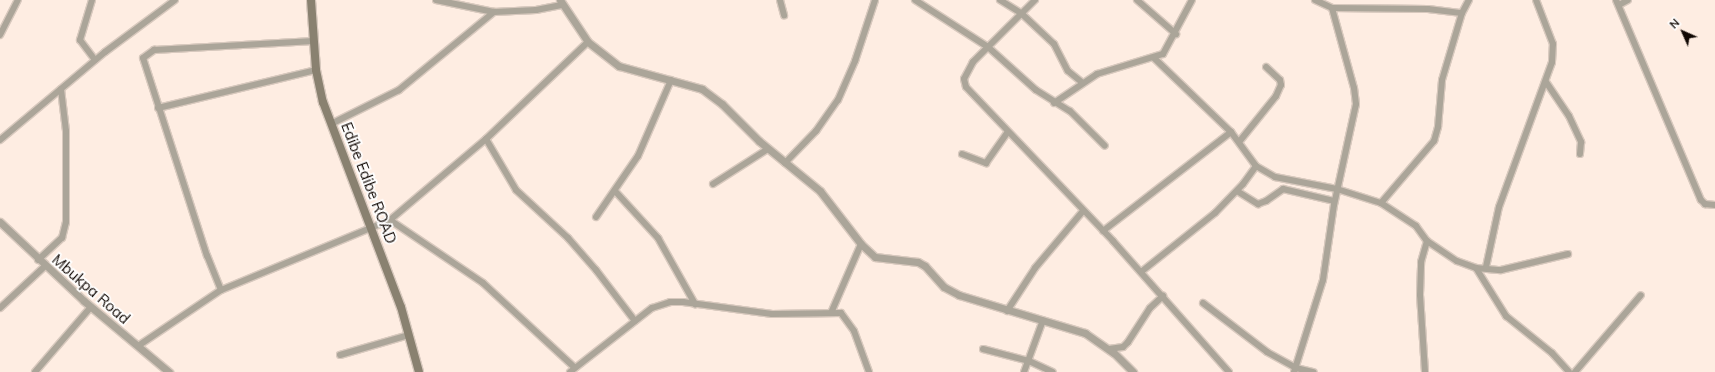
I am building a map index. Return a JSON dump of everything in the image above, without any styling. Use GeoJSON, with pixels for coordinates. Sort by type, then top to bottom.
{"type":"FeatureCollection","features":[{"type":"Feature","properties":{"kind":"main road","name":"Edibe Edibe ROAD"},"geometry":{"type":"LineString","coordinates":[[311,0],[316,70],[322,102],[372,229],[410,336],[419,372]]}},
{"type":"Feature","properties":{"kind":"street"},"geometry":{"type":"LineString","coordinates":[[1,31],[18,0]]}},
{"type":"Feature","properties":{"kind":"street"},"geometry":{"type":"LineString","coordinates":[[92,0],[80,40],[95,60]]}},
{"type":"Feature","properties":{"kind":"street"},"geometry":{"type":"LineString","coordinates":[[0,140],[95,60],[175,0]]}},
{"type":"Feature","properties":{"kind":"street"},"geometry":{"type":"LineString","coordinates":[[436,0],[494,12],[536,10],[561,3],[588,42],[623,68],[702,89],[709,94],[768,149],[820,191],[861,244],[875,257],[922,263],[949,290],[1007,311],[1043,320],[1084,333],[1109,349],[1133,372]]}},
{"type":"Feature","properties":{"kind":"street"},"geometry":{"type":"LineString","coordinates":[[780,0],[784,16]]}},
{"type":"Feature","properties":{"kind":"street"},"geometry":{"type":"LineString","coordinates":[[785,163],[816,131],[838,100],[855,61],[875,0]]}},
{"type":"Feature","properties":{"kind":"street"},"geometry":{"type":"LineString","coordinates":[[915,0],[988,47],[1054,103],[1070,111],[1105,146]]}},
{"type":"Feature","properties":{"kind":"street"},"geometry":{"type":"LineString","coordinates":[[1000,0],[1022,14],[1054,44],[1068,71],[1083,83]]}},
{"type":"Feature","properties":{"kind":"street"},"geometry":{"type":"LineString","coordinates":[[1035,0],[967,70],[964,79],[966,87],[1141,272],[1229,372]]}},
{"type":"Feature","properties":{"kind":"street"},"geometry":{"type":"LineString","coordinates":[[1137,0],[1176,34]]}},
{"type":"Feature","properties":{"kind":"street"},"geometry":{"type":"LineString","coordinates":[[1054,103],[1083,83],[1120,66],[1154,58],[1167,50],[1192,0]]}},
{"type":"Feature","properties":{"kind":"street"},"geometry":{"type":"LineString","coordinates":[[1315,0],[1332,8],[1428,9],[1462,13]]}},
{"type":"Feature","properties":{"kind":"street"},"geometry":{"type":"LineString","coordinates":[[1381,203],[1434,140],[1438,127],[1442,80],[1462,13],[1469,0]]}},
{"type":"Feature","properties":{"kind":"street"},"geometry":{"type":"LineString","coordinates":[[1486,267],[1499,207],[1522,139],[1546,82],[1552,62],[1553,44],[1536,0]]}},
{"type":"Feature","properties":{"kind":"street"},"geometry":{"type":"LineString","coordinates":[[1628,0],[1618,3],[1701,200],[1705,204],[1715,205]]}},
{"type":"Feature","properties":{"kind":"street"},"geometry":{"type":"LineString","coordinates":[[1295,370],[1322,280],[1334,201],[1356,104],[1353,80],[1332,8]]}},
{"type":"Feature","properties":{"kind":"street"},"geometry":{"type":"LineString","coordinates":[[331,124],[399,90],[494,12]]}},
{"type":"Feature","properties":{"kind":"street"},"geometry":{"type":"LineString","coordinates":[[221,290],[207,256],[143,64],[143,58],[154,50],[314,40]]}},
{"type":"Feature","properties":{"kind":"street"},"geometry":{"type":"LineString","coordinates":[[138,346],[221,290],[372,229],[390,220],[486,139],[588,42]]}},
{"type":"Feature","properties":{"kind":"street"},"geometry":{"type":"LineString","coordinates":[[1154,58],[1231,132],[1256,166],[1282,179],[1337,189],[1381,203],[1416,226],[1427,242],[1458,261],[1476,268],[1486,267],[1501,270],[1568,254]]}},
{"type":"Feature","properties":{"kind":"street"},"geometry":{"type":"LineString","coordinates":[[1239,142],[1276,96],[1281,85],[1280,80],[1266,67]]}},
{"type":"Feature","properties":{"kind":"street"},"geometry":{"type":"LineString","coordinates":[[158,108],[316,70]]}},
{"type":"Feature","properties":{"kind":"street"},"geometry":{"type":"LineString","coordinates":[[596,216],[615,191],[638,156],[671,80]]}},
{"type":"Feature","properties":{"kind":"street"},"geometry":{"type":"LineString","coordinates":[[1546,82],[1569,116],[1581,142],[1580,154]]}},
{"type":"Feature","properties":{"kind":"street"},"geometry":{"type":"LineString","coordinates":[[38,260],[62,238],[66,222],[66,132],[61,88]]}},
{"type":"Feature","properties":{"kind":"street"},"geometry":{"type":"LineString","coordinates":[[1103,231],[1231,132]]}},
{"type":"Feature","properties":{"kind":"street"},"geometry":{"type":"LineString","coordinates":[[962,154],[986,163],[1008,133]]}},
{"type":"Feature","properties":{"kind":"street"},"geometry":{"type":"LineString","coordinates":[[486,139],[521,196],[568,238],[596,270],[635,321]]}},
{"type":"Feature","properties":{"kind":"street"},"geometry":{"type":"LineString","coordinates":[[712,184],[768,149]]}},
{"type":"Feature","properties":{"kind":"street"},"geometry":{"type":"LineString","coordinates":[[1141,272],[1215,213],[1237,191],[1256,166]]}},
{"type":"Feature","properties":{"kind":"street"},"geometry":{"type":"LineString","coordinates":[[1237,191],[1258,204],[1266,201],[1283,189],[1334,201]]}},
{"type":"Feature","properties":{"kind":"street"},"geometry":{"type":"LineString","coordinates":[[615,191],[658,238],[695,304]]}},
{"type":"Feature","properties":{"kind":"street"},"geometry":{"type":"LineString","coordinates":[[1007,311],[1035,268],[1083,211]]}},
{"type":"Feature","properties":{"kind":"street"},"geometry":{"type":"LineString","coordinates":[[390,220],[483,283],[572,370],[635,321],[660,304],[695,304],[772,314],[841,314],[850,322],[868,372]]}},
{"type":"Feature","properties":{"kind":"street","name":"Mbukpa Road"},"geometry":{"type":"LineString","coordinates":[[0,222],[38,260],[91,307],[170,372]]}},
{"type":"Feature","properties":{"kind":"street"},"geometry":{"type":"LineString","coordinates":[[1425,372],[1420,295],[1421,262],[1427,242]]}},
{"type":"Feature","properties":{"kind":"street"},"geometry":{"type":"LineString","coordinates":[[831,313],[861,244]]}},
{"type":"Feature","properties":{"kind":"street"},"geometry":{"type":"LineString","coordinates":[[0,308],[45,266]]}},
{"type":"Feature","properties":{"kind":"street"},"geometry":{"type":"LineString","coordinates":[[1476,268],[1506,316],[1552,353],[1569,372]]}},
{"type":"Feature","properties":{"kind":"street"},"geometry":{"type":"LineString","coordinates":[[1575,372],[1641,295]]}},
{"type":"Feature","properties":{"kind":"street"},"geometry":{"type":"LineString","coordinates":[[1109,349],[1123,347],[1128,342],[1150,308],[1163,296]]}},
{"type":"Feature","properties":{"kind":"street"},"geometry":{"type":"LineString","coordinates":[[1203,303],[1254,343],[1295,370],[1314,372]]}},
{"type":"Feature","properties":{"kind":"street"},"geometry":{"type":"LineString","coordinates":[[35,372],[91,307]]}},
{"type":"Feature","properties":{"kind":"street"},"geometry":{"type":"LineString","coordinates":[[1024,372],[1043,320]]}},
{"type":"Feature","properties":{"kind":"street"},"geometry":{"type":"LineString","coordinates":[[340,356],[410,336]]}},
{"type":"Feature","properties":{"kind":"street"},"geometry":{"type":"LineString","coordinates":[[983,349],[1029,360],[1053,372]]}}]}
